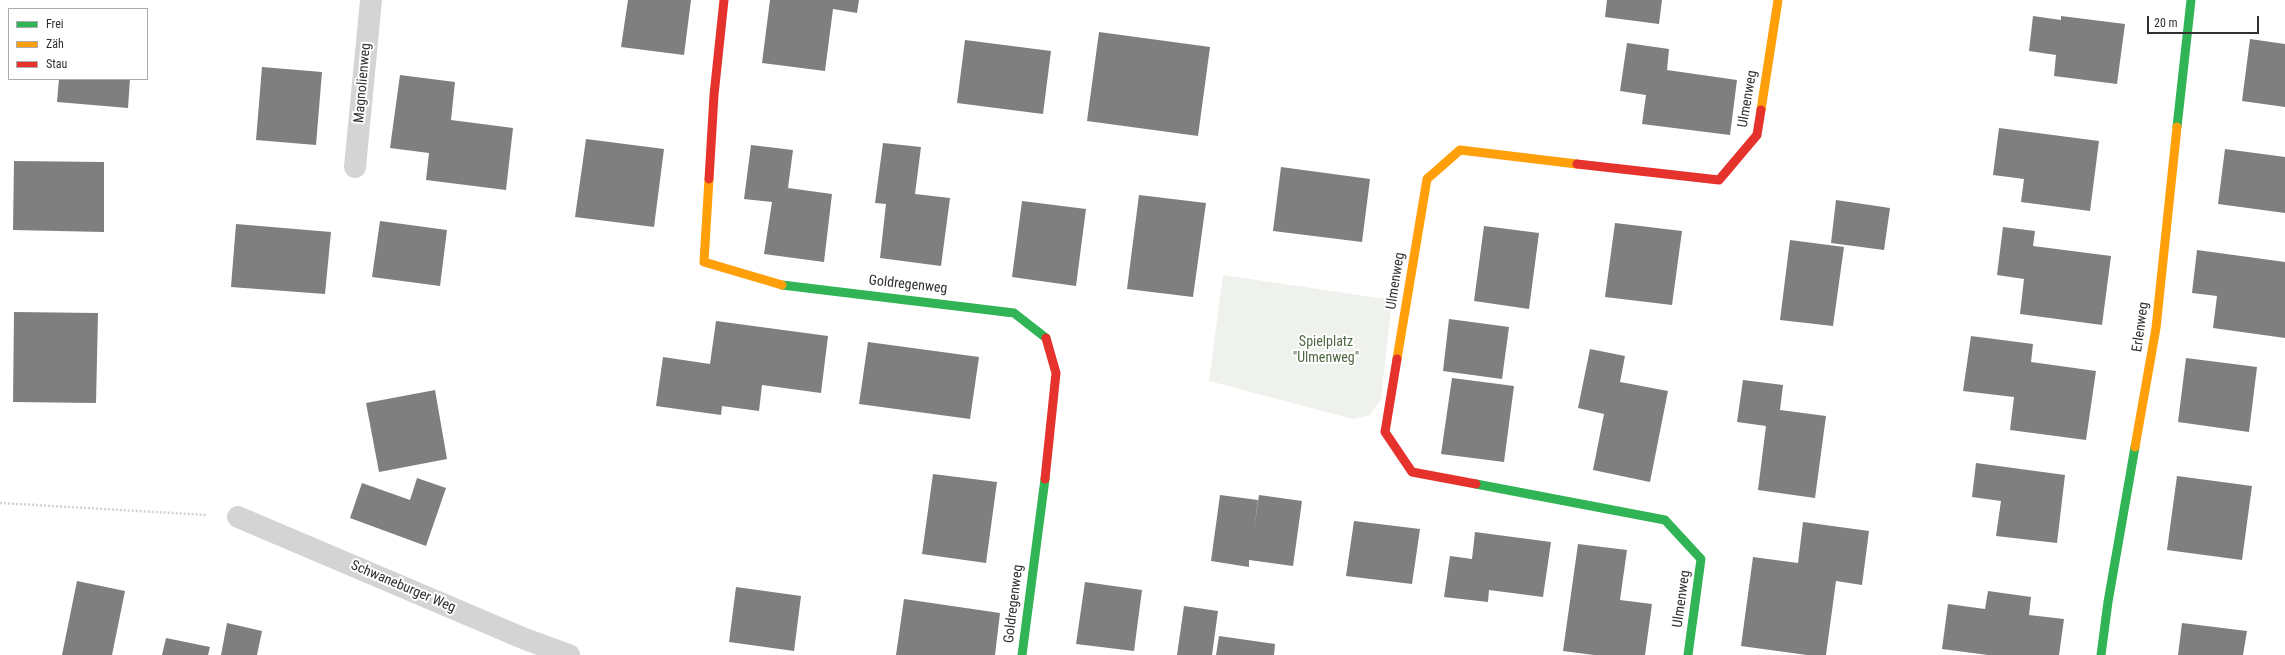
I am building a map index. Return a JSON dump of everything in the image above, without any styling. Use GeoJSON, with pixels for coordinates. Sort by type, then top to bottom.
{"type":"FeatureCollection","features":[{"type":"Feature","properties":{"kind":"street","name":"Magnolienweg"},"geometry":{"type":"LineString","coordinates":[[355,167],[371,0]]}},
{"type":"Feature","properties":{"kind":"street","name":"Goldregenweg"},"geometry":{"type":"LineString","coordinates":[[724,0],[714,95],[704,262],[785,286],[967,306],[1014,313],[1045,336],[1056,373],[1055,397],[1022,655]]}},
{"type":"Feature","properties":{"kind":"street","name":"Ulmenweg"},"geometry":{"type":"LineString","coordinates":[[1688,655],[1701,559],[1665,520],[1412,472],[1385,432],[1427,179],[1460,150],[1719,180],[1757,135],[1778,0]]}},
{"type":"Feature","properties":{"kind":"street","name":"Erlenweg"},"geometry":{"type":"LineString","coordinates":[[2101,655],[2108,602],[2156,328],[2191,0]]}},
{"type":"Feature","properties":{"kind":"street","name":"Schwaneburger Weg"},"geometry":{"type":"LineString","coordinates":[[238,517],[525,639],[569,655]]}},
{"type":"Feature","properties":{"kind":"path"},"geometry":{"type":"LineString","coordinates":[[0,504],[238,517]]}},
{"type":"Feature","properties":{"kind":"green space","name":"Spielplatz \"Ulmenweg\""},"geometry":{"type":"Polygon","coordinates":[[[1223,275],[1392,300],[1381,400],[1370,415],[1353,419],[1209,381],[1223,275]]]}},
{"type":"Feature","properties":{"kind":"building"},"geometry":{"type":"Polygon","coordinates":[[[628,0],[691,0],[684,55],[621,47],[628,0]]]}},
{"type":"Feature","properties":{"kind":"building"},"geometry":{"type":"Polygon","coordinates":[[[770,0],[859,0],[857,13],[833,9],[825,71],[762,63],[770,0]]]}},
{"type":"Feature","properties":{"kind":"building"},"geometry":{"type":"Polygon","coordinates":[[[1607,0],[1662,0],[1659,24],[1605,17],[1607,0]]]}},
{"type":"Feature","properties":{"kind":"building"},"geometry":{"type":"Polygon","coordinates":[[[2033,16],[2061,20],[2061,16],[2125,24],[2117,84],[2054,76],[2056,55],[2029,51],[2033,16]]]}},
{"type":"Feature","properties":{"kind":"building"},"geometry":{"type":"Polygon","coordinates":[[[1099,32],[1210,47],[1198,136],[1087,121],[1099,32]]]}},
{"type":"Feature","properties":{"kind":"building"},"geometry":{"type":"Polygon","coordinates":[[[2250,39],[2285,44],[2285,107],[2242,101],[2250,39]]]}},
{"type":"Feature","properties":{"kind":"building"},"geometry":{"type":"Polygon","coordinates":[[[965,40],[1051,51],[1043,114],[957,103],[965,40]]]}},
{"type":"Feature","properties":{"kind":"building"},"geometry":{"type":"Polygon","coordinates":[[[1627,43],[1669,49],[1667,70],[1737,80],[1730,135],[1642,124],[1646,95],[1620,91],[1627,43]]]}},
{"type":"Feature","properties":{"kind":"building"},"geometry":{"type":"Polygon","coordinates":[[[262,67],[322,72],[316,145],[256,140],[262,67]]]}},
{"type":"Feature","properties":{"kind":"building"},"geometry":{"type":"Polygon","coordinates":[[[400,75],[455,82],[451,120],[513,128],[506,190],[426,180],[429,153],[390,148],[400,75]]]}},
{"type":"Feature","properties":{"kind":"building"},"geometry":{"type":"Polygon","coordinates":[[[59,80],[130,80],[128,108],[57,102],[59,80]]]}},
{"type":"Feature","properties":{"kind":"building"},"geometry":{"type":"Polygon","coordinates":[[[1999,128],[2099,141],[2090,211],[2021,202],[2024,179],[1993,175],[1999,128]]]}},
{"type":"Feature","properties":{"kind":"building"},"geometry":{"type":"Polygon","coordinates":[[[586,139],[664,149],[654,227],[575,217],[586,139]]]}},
{"type":"Feature","properties":{"kind":"building"},"geometry":{"type":"Polygon","coordinates":[[[883,143],[921,147],[915,194],[950,198],[941,266],[880,258],[886,204],[875,203],[883,143]]]}},
{"type":"Feature","properties":{"kind":"building"},"geometry":{"type":"Polygon","coordinates":[[[751,145],[793,150],[788,188],[832,194],[824,262],[764,254],[772,202],[744,199],[751,145]]]}},
{"type":"Feature","properties":{"kind":"building"},"geometry":{"type":"Polygon","coordinates":[[[2225,149],[2285,157],[2285,213],[2218,204],[2225,149]]]}},
{"type":"Feature","properties":{"kind":"building"},"geometry":{"type":"Polygon","coordinates":[[[14,161],[104,162],[104,232],[13,230],[14,161]]]}},
{"type":"Feature","properties":{"kind":"building"},"geometry":{"type":"Polygon","coordinates":[[[1281,167],[1370,179],[1362,242],[1273,231],[1281,167]]]}},
{"type":"Feature","properties":{"kind":"building"},"geometry":{"type":"Polygon","coordinates":[[[1139,195],[1206,203],[1193,297],[1127,289],[1139,195]]]}},
{"type":"Feature","properties":{"kind":"building"},"geometry":{"type":"Polygon","coordinates":[[[1836,200],[1890,208],[1884,250],[1831,243],[1836,200]]]}},
{"type":"Feature","properties":{"kind":"building"},"geometry":{"type":"Polygon","coordinates":[[[1022,201],[1086,209],[1076,286],[1012,277],[1022,201]]]}},
{"type":"Feature","properties":{"kind":"building"},"geometry":{"type":"Polygon","coordinates":[[[380,221],[447,230],[440,286],[372,277],[380,221]]]}},
{"type":"Feature","properties":{"kind":"building"},"geometry":{"type":"Polygon","coordinates":[[[1615,223],[1682,231],[1672,305],[1605,297],[1615,223]]]}},
{"type":"Feature","properties":{"kind":"building"},"geometry":{"type":"Polygon","coordinates":[[[236,224],[331,232],[325,294],[231,287],[236,224]]]}},
{"type":"Feature","properties":{"kind":"building"},"geometry":{"type":"Polygon","coordinates":[[[1484,226],[1539,233],[1529,309],[1474,301],[1484,226]]]}},
{"type":"Feature","properties":{"kind":"building"},"geometry":{"type":"Polygon","coordinates":[[[2003,227],[2035,231],[2033,246],[2111,256],[2102,325],[2020,314],[2024,279],[1997,275],[2003,227]]]}},
{"type":"Feature","properties":{"kind":"building"},"geometry":{"type":"Polygon","coordinates":[[[1790,240],[1844,247],[1833,326],[1780,320],[1790,240]]]}},
{"type":"Feature","properties":{"kind":"building"},"geometry":{"type":"Polygon","coordinates":[[[2197,250],[2285,262],[2285,338],[2213,328],[2217,296],[2192,293],[2197,250]]]}},
{"type":"Feature","properties":{"kind":"building"},"geometry":{"type":"Polygon","coordinates":[[[14,312],[98,313],[96,403],[13,402],[14,312]]]}},
{"type":"Feature","properties":{"kind":"building"},"geometry":{"type":"Polygon","coordinates":[[[1449,319],[1509,327],[1502,379],[1443,371],[1449,319]]]}},
{"type":"Feature","properties":{"kind":"building"},"geometry":{"type":"Polygon","coordinates":[[[716,321],[828,336],[821,393],[762,385],[759,411],[722,406],[721,415],[656,406],[663,357],[710,364],[716,321]]]}},
{"type":"Feature","properties":{"kind":"building"},"geometry":{"type":"Polygon","coordinates":[[[1971,336],[2033,344],[2031,362],[2096,371],[2086,440],[2010,430],[2014,397],[1963,391],[1971,336]]]}},
{"type":"Feature","properties":{"kind":"building"},"geometry":{"type":"Polygon","coordinates":[[[868,342],[979,357],[970,419],[859,404],[868,342]]]}},
{"type":"Feature","properties":{"kind":"building"},"geometry":{"type":"Polygon","coordinates":[[[1590,349],[1625,356],[1620,382],[1668,391],[1650,482],[1593,470],[1604,414],[1578,408],[1590,349]]]}},
{"type":"Feature","properties":{"kind":"building"},"geometry":{"type":"Polygon","coordinates":[[[2186,358],[2257,367],[2249,432],[2178,422],[2186,358]]]}},
{"type":"Feature","properties":{"kind":"building"},"geometry":{"type":"Polygon","coordinates":[[[1452,378],[1514,386],[1504,462],[1441,454],[1452,378]]]}},
{"type":"Feature","properties":{"kind":"building"},"geometry":{"type":"Polygon","coordinates":[[[1743,380],[1783,385],[1780,410],[1826,416],[1815,498],[1758,490],[1766,426],[1737,422],[1743,380]]]}},
{"type":"Feature","properties":{"kind":"building"},"geometry":{"type":"Polygon","coordinates":[[[435,390],[447,459],[379,472],[366,403],[435,390]]]}},
{"type":"Feature","properties":{"kind":"building"},"geometry":{"type":"Polygon","coordinates":[[[1976,463],[2065,475],[2057,543],[1996,536],[2001,501],[1972,497],[1976,463]]]}},
{"type":"Feature","properties":{"kind":"building"},"geometry":{"type":"Polygon","coordinates":[[[933,474],[997,482],[986,563],[922,554],[933,474]]]}},
{"type":"Feature","properties":{"kind":"building"},"geometry":{"type":"Polygon","coordinates":[[[2177,476],[2252,486],[2242,560],[2167,550],[2177,476]]]}},
{"type":"Feature","properties":{"kind":"building"},"geometry":{"type":"Polygon","coordinates":[[[417,478],[446,488],[426,546],[350,518],[362,483],[410,500],[417,478]]]}},
{"type":"Feature","properties":{"kind":"building"},"geometry":{"type":"Polygon","coordinates":[[[1220,495],[1258,500],[1254,530],[1259,495],[1302,501],[1293,566],[1249,560],[1249,567],[1211,561],[1220,495]]]}},
{"type":"Feature","properties":{"kind":"building"},"geometry":{"type":"Polygon","coordinates":[[[1354,521],[1420,529],[1412,584],[1346,576],[1354,521]]]}},
{"type":"Feature","properties":{"kind":"building"},"geometry":{"type":"Polygon","coordinates":[[[1803,522],[1869,531],[1862,585],[1836,581],[1826,655],[1807,655],[1741,646],[1753,557],[1798,563],[1803,522]]]}},
{"type":"Feature","properties":{"kind":"building"},"geometry":{"type":"Polygon","coordinates":[[[1475,532],[1551,542],[1543,597],[1489,590],[1488,602],[1444,597],[1450,556],[1472,559],[1475,532]]]}},
{"type":"Feature","properties":{"kind":"building"},"geometry":{"type":"Polygon","coordinates":[[[1578,544],[1627,550],[1620,600],[1652,604],[1645,655],[1594,655],[1563,651],[1578,544]]]}},
{"type":"Feature","properties":{"kind":"building"},"geometry":{"type":"Polygon","coordinates":[[[77,581],[125,591],[112,655],[62,655],[77,581]]]}},
{"type":"Feature","properties":{"kind":"building"},"geometry":{"type":"Polygon","coordinates":[[[1085,582],[1142,590],[1134,651],[1076,644],[1085,582]]]}},
{"type":"Feature","properties":{"kind":"building"},"geometry":{"type":"Polygon","coordinates":[[[736,587],[801,596],[794,651],[729,642],[736,587]]]}},
{"type":"Feature","properties":{"kind":"building"},"geometry":{"type":"Polygon","coordinates":[[[1988,591],[2031,597],[2029,615],[2064,619],[2059,655],[1988,655],[1942,649],[1948,604],[1985,609],[1988,591]]]}},
{"type":"Feature","properties":{"kind":"building"},"geometry":{"type":"Polygon","coordinates":[[[904,599],[1000,613],[995,655],[896,655],[904,599]]]}},
{"type":"Feature","properties":{"kind":"building"},"geometry":{"type":"Polygon","coordinates":[[[1184,606],[1218,611],[1212,655],[1177,655],[1184,606]]]}},
{"type":"Feature","properties":{"kind":"building"},"geometry":{"type":"Polygon","coordinates":[[[227,623],[262,631],[257,655],[221,655],[227,623]]]}},
{"type":"Feature","properties":{"kind":"building"},"geometry":{"type":"Polygon","coordinates":[[[2182,623],[2247,631],[2243,655],[2178,655],[2182,623]]]}},
{"type":"Feature","properties":{"kind":"building"},"geometry":{"type":"Polygon","coordinates":[[[1219,636],[1275,644],[1274,655],[1216,655],[1219,636]]]}},
{"type":"Feature","properties":{"kind":"building"},"geometry":{"type":"Polygon","coordinates":[[[166,638],[210,647],[208,655],[162,655],[166,638]]]}},
{"type":"Feature","properties":{"kind":"traffic: fast"},"geometry":{"type":"LineString","coordinates":[[2177,127],[2191,0]]}},
{"type":"Feature","properties":{"kind":"traffic: fast"},"geometry":{"type":"LineString","coordinates":[[782,285],[1014,313],[1046,338]]}},
{"type":"Feature","properties":{"kind":"traffic: fast"},"geometry":{"type":"LineString","coordinates":[[2101,655],[2108,602],[2135,447]]}},
{"type":"Feature","properties":{"kind":"traffic: fast"},"geometry":{"type":"LineString","coordinates":[[1022,655],[1045,479]]}},
{"type":"Feature","properties":{"kind":"traffic: fast"},"geometry":{"type":"LineString","coordinates":[[1476,484],[1665,520],[1701,559],[1688,655]]}},
{"type":"Feature","properties":{"kind":"traffic: slow"},"geometry":{"type":"LineString","coordinates":[[1761,110],[1778,0]]}},
{"type":"Feature","properties":{"kind":"traffic: slow"},"geometry":{"type":"LineString","coordinates":[[2135,447],[2156,328],[2177,127]]}},
{"type":"Feature","properties":{"kind":"traffic: slow"},"geometry":{"type":"LineString","coordinates":[[1397,359],[1427,179],[1460,150],[1577,164]]}},
{"type":"Feature","properties":{"kind":"traffic: slow"},"geometry":{"type":"LineString","coordinates":[[709,179],[704,262],[782,285]]}},
{"type":"Feature","properties":{"kind":"traffic: jam"},"geometry":{"type":"LineString","coordinates":[[709,179],[714,95],[724,0]]}},
{"type":"Feature","properties":{"kind":"traffic: jam"},"geometry":{"type":"LineString","coordinates":[[1577,164],[1719,180],[1757,135],[1761,110]]}},
{"type":"Feature","properties":{"kind":"traffic: jam"},"geometry":{"type":"LineString","coordinates":[[1045,479],[1056,373],[1046,338]]}},
{"type":"Feature","properties":{"kind":"traffic: jam"},"geometry":{"type":"LineString","coordinates":[[1397,359],[1385,432],[1412,472],[1476,484]]}}]}
